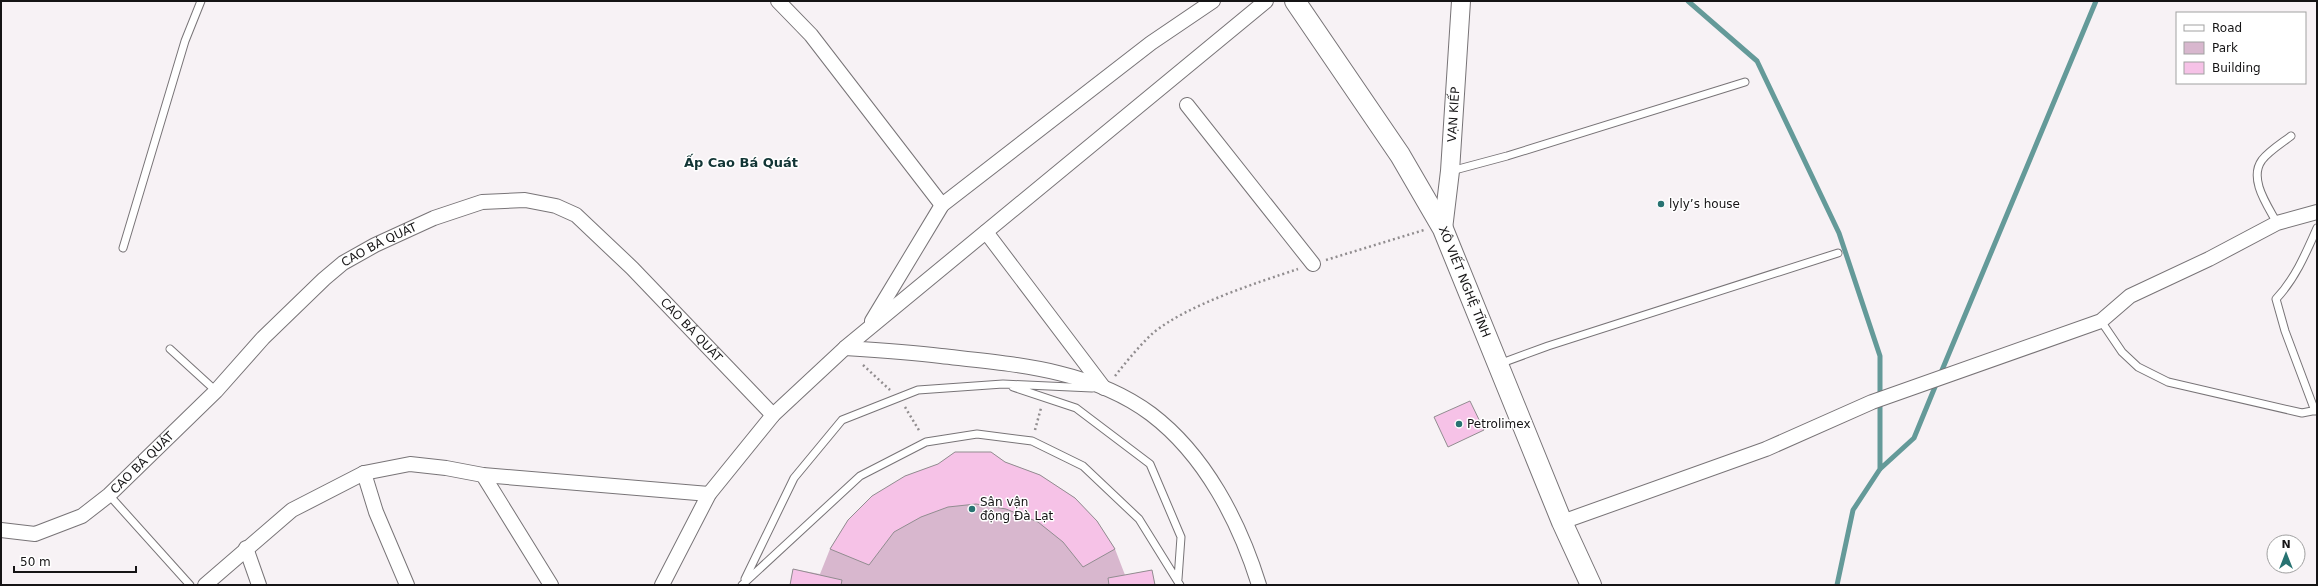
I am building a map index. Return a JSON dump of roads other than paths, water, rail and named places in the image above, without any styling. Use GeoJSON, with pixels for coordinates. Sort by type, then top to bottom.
{"type":"FeatureCollection","features":[{"type":"Feature","properties":{"kind":"main road","name":"XÔ VIẾT NGHỆ TĨNH"},"geometry":{"type":"LineString","coordinates":[[1295,1],[1400,155],[1443,229],[1562,522],[1591,585]]}},
{"type":"Feature","properties":{"kind":"street"},"geometry":{"type":"LineString","coordinates":[[778,1],[811,35],[942,205]]}},
{"type":"Feature","properties":{"kind":"street"},"geometry":{"type":"LineString","coordinates":[[867,330],[942,205],[1151,43],[1213,1]]}},
{"type":"Feature","properties":{"kind":"street"},"geometry":{"type":"LineString","coordinates":[[662,585],[709,494],[772,414],[844,348],[1266,1]]}},
{"type":"Feature","properties":{"kind":"street","name":"VẠN KIẾP"},"geometry":{"type":"LineString","coordinates":[[1443,229],[1450,171],[1461,1]]}},
{"type":"Feature","properties":{"kind":"street"},"geometry":{"type":"LineString","coordinates":[[1187,105],[1313,264]]}},
{"type":"Feature","properties":{"kind":"street","name":"CAO BÁ QUÁT"},"geometry":{"type":"LineString","coordinates":[[1,530],[35,534],[82,516],[109,495],[216,391],[263,338],[324,278],[343,263],[375,244],[434,218],[482,202],[525,200],[556,206],[576,215],[593,228],[693,330],[772,414]]}},
{"type":"Feature","properties":{"kind":"street"},"geometry":{"type":"LineString","coordinates":[[1562,522],[1766,449],[1872,402],[2101,321],[2130,296],[2209,259],[2277,223],[2317,212]]}},
{"type":"Feature","properties":{"kind":"street"},"geometry":{"type":"LineString","coordinates":[[986,232],[1104,389]]}},
{"type":"Feature","properties":{"kind":"street"},"geometry":{"type":"LineString","coordinates":[[844,348],[906,351],[1014,365],[1068,374],[1104,389],[1151,414],[1182,444],[1213,480],[1251,560],[1259,585]]}},
{"type":"Feature","properties":{"kind":"street"},"geometry":{"type":"LineString","coordinates":[[205,585],[246,548],[292,510],[364,473],[410,464],[446,468],[483,475],[709,494]]}},
{"type":"Feature","properties":{"kind":"street"},"geometry":{"type":"LineString","coordinates":[[364,473],[376,512],[407,585]]}},
{"type":"Feature","properties":{"kind":"street"},"geometry":{"type":"LineString","coordinates":[[483,475],[549,583]]}},
{"type":"Feature","properties":{"kind":"street"},"geometry":{"type":"LineString","coordinates":[[246,548],[259,585]]}},
{"type":"Feature","properties":{"kind":"lane"},"geometry":{"type":"LineString","coordinates":[[123,248],[185,41],[200,1]]}},
{"type":"Feature","properties":{"kind":"lane"},"geometry":{"type":"LineString","coordinates":[[1450,171],[1507,156],[1745,82]]}},
{"type":"Feature","properties":{"kind":"lane"},"geometry":{"type":"LineString","coordinates":[[2277,223],[2260,189],[2257,175],[2262,160],[2291,136]]}},
{"type":"Feature","properties":{"kind":"lane"},"geometry":{"type":"LineString","coordinates":[[2101,321],[2127,357],[2138,367],[2168,382],[2302,413],[2316,411],[2285,331],[2276,299],[2287,287],[2306,253],[2317,228]]}},
{"type":"Feature","properties":{"kind":"lane"},"geometry":{"type":"LineString","coordinates":[[1497,365],[1548,346],[1838,253]]}},
{"type":"Feature","properties":{"kind":"lane"},"geometry":{"type":"LineString","coordinates":[[170,349],[216,391]]}},
{"type":"Feature","properties":{"kind":"lane"},"geometry":{"type":"LineString","coordinates":[[1003,384],[1076,408],[1150,464],[1181,537],[1179,582]]}},
{"type":"Feature","properties":{"kind":"lane"},"geometry":{"type":"LineString","coordinates":[[743,584],[794,478],[842,420],[918,390],[1003,384],[1104,389]]}},
{"type":"Feature","properties":{"kind":"lane"},"geometry":{"type":"LineString","coordinates":[[743,584],[860,476],[926,442],[977,434],[1032,441],[1083,466],[1140,519],[1179,582]]}},
{"type":"Feature","properties":{"kind":"lane"},"geometry":{"type":"LineString","coordinates":[[109,495],[190,585]]}},
{"type":"Feature","properties":{"kind":"waterway"},"geometry":{"type":"LineString","coordinates":[[1688,1],[1757,61],[1839,233],[1880,356],[1880,469]]}},
{"type":"Feature","properties":{"kind":"waterway"},"geometry":{"type":"LineString","coordinates":[[1940,375],[2096,1]]}},
{"type":"Feature","properties":{"kind":"waterway"},"geometry":{"type":"LineString","coordinates":[[1837,585],[1853,510],[1880,469],[1914,438],[1937,382]]}},
{"type":"Feature","properties":{"kind":"place","name":"lyly’s house"},"geometry":{"type":"Point","coordinates":[1661,204]}},
{"type":"Feature","properties":{"kind":"place","name":"Petrolimex"},"geometry":{"type":"Point","coordinates":[1459,424]}},
{"type":"Feature","properties":{"kind":"place","name":"Sân vận động Đà Lạt"},"geometry":{"type":"Point","coordinates":[972,509]}},
{"type":"Feature","properties":{"kind":"district","name":"Ấp Cao Bá Quát"},"geometry":{"type":"Point","coordinates":[741,162]}}]}
